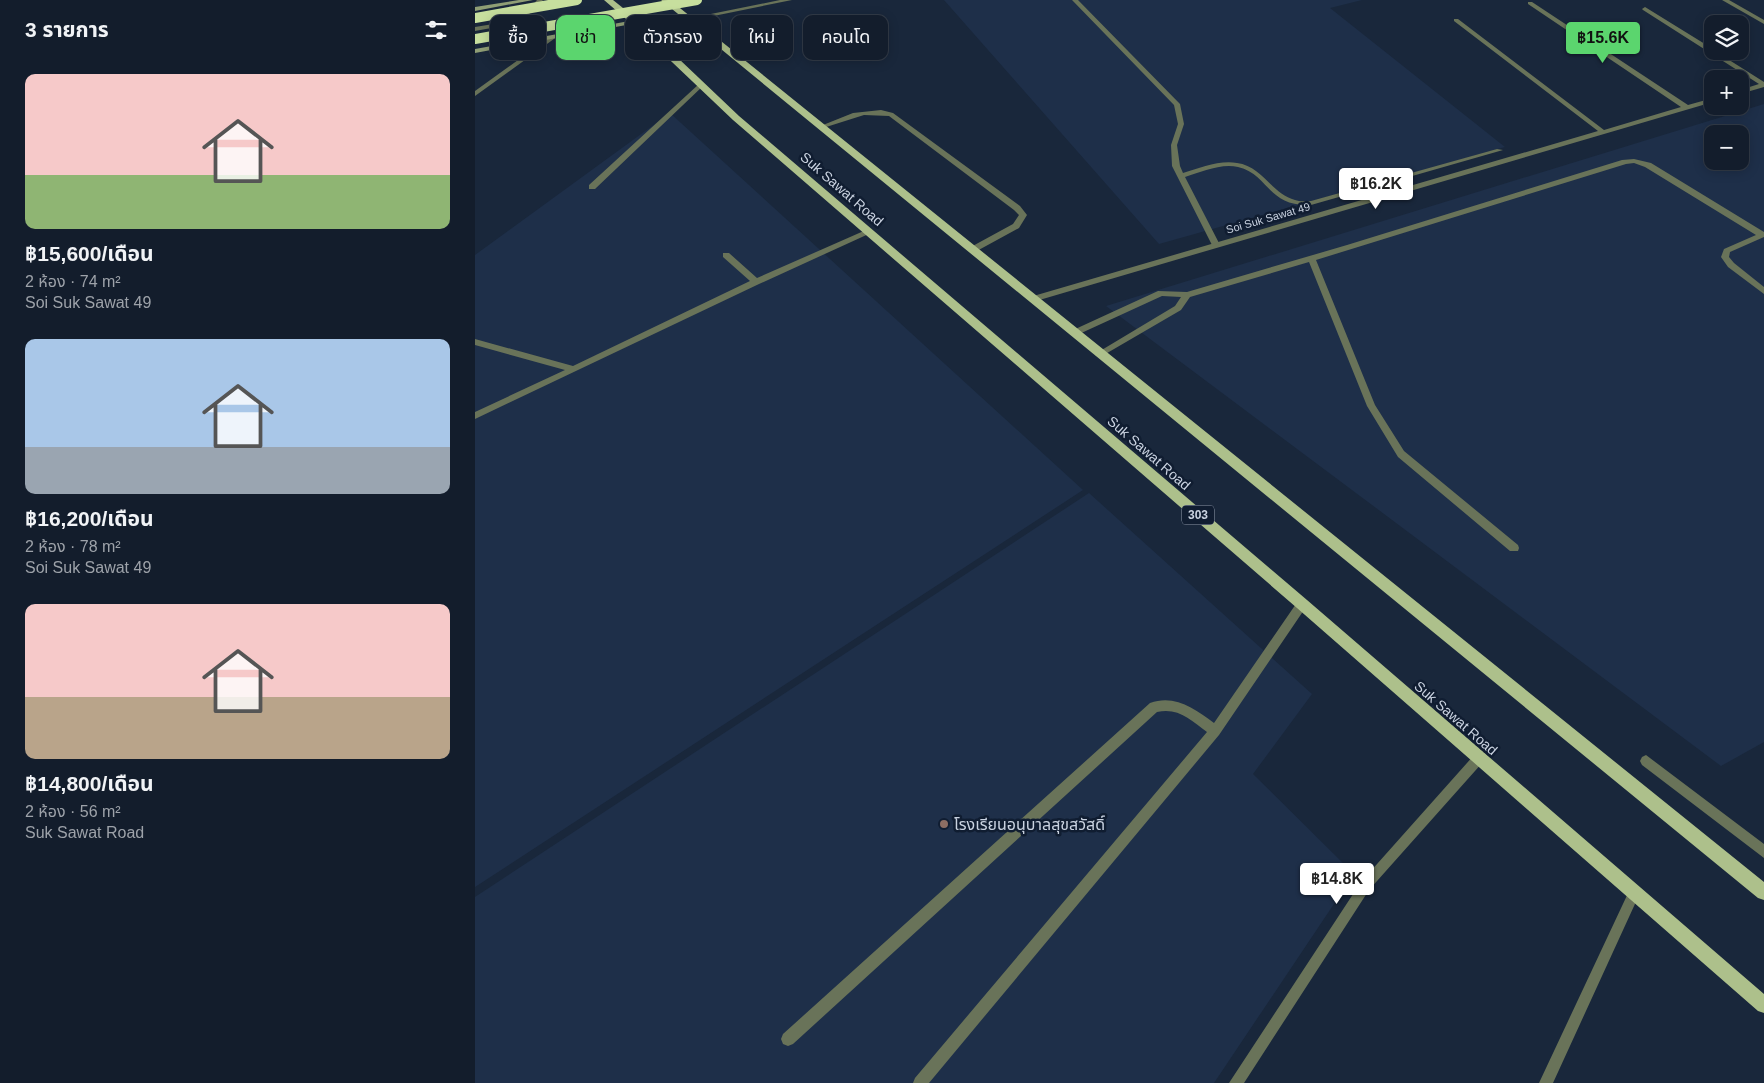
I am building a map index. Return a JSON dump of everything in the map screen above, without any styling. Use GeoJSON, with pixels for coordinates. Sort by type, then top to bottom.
{"type":"FeatureCollection","features":[{"type":"Feature","properties":{"kind":"highway"},"geometry":{"type":"LineString","coordinates":[[475,18],[577,0]]}},
{"type":"Feature","properties":{"kind":"highway"},"geometry":{"type":"LineString","coordinates":[[475,39],[697,0]]}},
{"type":"Feature","properties":{"kind":"main road"},"geometry":{"type":"LineString","coordinates":[[475,9],[530,0]]}},
{"type":"Feature","properties":{"kind":"main road","name":"Suk Sawat Road"},"geometry":{"type":"LineString","coordinates":[[608,0],[626,15]]}},
{"type":"Feature","properties":{"kind":"main road"},"geometry":{"type":"LineString","coordinates":[[665,0],[684,15]]}},
{"type":"Feature","properties":{"kind":"main road"},"geometry":{"type":"LineString","coordinates":[[475,50],[625,24]]}},
{"type":"Feature","properties":{"kind":"main road"},"geometry":{"type":"LineString","coordinates":[[721,45],[1764,892]]}},
{"type":"Feature","properties":{"kind":"main road","name":"Suk Sawat Road"},"geometry":{"type":"LineString","coordinates":[[675,60],[736,118],[1302,604],[1764,1005]]}},
{"type":"Feature","properties":{"kind":"street"},"geometry":{"type":"LineString","coordinates":[[475,29],[512,22],[524,17],[532,12],[540,0]]}},
{"type":"Feature","properties":{"kind":"street"},"geometry":{"type":"LineString","coordinates":[[710,15],[789,0]]}},
{"type":"Feature","properties":{"kind":"street"},"geometry":{"type":"LineString","coordinates":[[1075,0],[1177,104],[1181,124],[1174,145],[1176,166],[1216,245]]}},
{"type":"Feature","properties":{"kind":"street"},"geometry":{"type":"LineString","coordinates":[[1725,0],[1764,22]]}},
{"type":"Feature","properties":{"kind":"street"},"geometry":{"type":"LineString","coordinates":[[1530,3],[1687,108]]}},
{"type":"Feature","properties":{"kind":"street"},"geometry":{"type":"LineString","coordinates":[[1645,8],[1764,85]]}},
{"type":"Feature","properties":{"kind":"street"},"geometry":{"type":"LineString","coordinates":[[1456,20],[1603,132]]}},
{"type":"Feature","properties":{"kind":"street"},"geometry":{"type":"LineString","coordinates":[[475,94],[555,36]]}},
{"type":"Feature","properties":{"kind":"street"},"geometry":{"type":"LineString","coordinates":[[592,187],[701,85]]}},
{"type":"Feature","properties":{"kind":"street"},"geometry":{"type":"LineString","coordinates":[[1749,89],[1764,85]]}},
{"type":"Feature","properties":{"kind":"street","name":"Soi Suk Sawat 49"},"geometry":{"type":"LineString","coordinates":[[1033,299],[1704,103]]}},
{"type":"Feature","properties":{"kind":"street"},"geometry":{"type":"LineString","coordinates":[[821,127],[865,111],[891,114],[1017,208],[1023,215],[1016,226],[972,250]]}},
{"type":"Feature","properties":{"kind":"street"},"geometry":{"type":"LineString","coordinates":[[1181,176],[1237,164],[1247,168],[1295,203],[1311,203],[1499,150]]}},
{"type":"Feature","properties":{"kind":"street"},"geometry":{"type":"LineString","coordinates":[[1074,333],[1161,293],[1187,295],[1625,162],[1634,161],[1648,165],[1763,234]]}},
{"type":"Feature","properties":{"kind":"street"},"geometry":{"type":"LineString","coordinates":[[475,416],[756,282],[869,232]]}},
{"type":"Feature","properties":{"kind":"street"},"geometry":{"type":"LineString","coordinates":[[1763,234],[1727,252],[1725,257],[1731,265],[1764,290]]}},
{"type":"Feature","properties":{"kind":"street"},"geometry":{"type":"LineString","coordinates":[[726,255],[756,282]]}},
{"type":"Feature","properties":{"kind":"street"},"geometry":{"type":"LineString","coordinates":[[1311,258],[1371,406],[1401,454],[1514,548]]}},
{"type":"Feature","properties":{"kind":"street"},"geometry":{"type":"LineString","coordinates":[[1099,354],[1178,308],[1187,295]]}},
{"type":"Feature","properties":{"kind":"street"},"geometry":{"type":"LineString","coordinates":[[475,342],[574,369]]}},
{"type":"Feature","properties":{"kind":"street"},"geometry":{"type":"LineString","coordinates":[[920,1083],[1215,731],[1302,604]]}},
{"type":"Feature","properties":{"kind":"street"},"geometry":{"type":"LineString","coordinates":[[788,1038],[1154,708],[1165,704],[1182,708],[1215,731]]}},
{"type":"Feature","properties":{"kind":"street"},"geometry":{"type":"LineString","coordinates":[[1236,1083],[1365,886],[1479,758]]}},
{"type":"Feature","properties":{"kind":"street"},"geometry":{"type":"LineString","coordinates":[[1646,761],[1764,852]]}},
{"type":"Feature","properties":{"kind":"street"},"geometry":{"type":"LineString","coordinates":[[1546,1083],[1634,892]]}},
{"type":"Feature","properties":{"kind":"shaded area"},"geometry":{"type":"Polygon","coordinates":[[[944,0],[1362,0],[1330,8],[1505,147],[1159,244],[944,0]]]}},
{"type":"Feature","properties":{"kind":"shaded area"},"geometry":{"type":"Polygon","coordinates":[[[1764,104],[1764,742],[1721,766],[1106,306],[1728,115],[1749,115],[1749,109],[1764,104]]]}},
{"type":"Feature","properties":{"kind":"shaded area"},"geometry":{"type":"Polygon","coordinates":[[[670,113],[1083,490],[475,887],[475,255],[670,113]]]}},
{"type":"Feature","properties":{"kind":"shaded area","name":"โรงเรียนอนุบาลสุขสวัสดิ์"},"geometry":{"type":"Polygon","coordinates":[[[1089,493],[1312,694],[1253,774],[1354,874],[1214,1083],[475,1083],[475,897],[1089,493]]]}},
{"type":"Feature","properties":{"kind":"place","name":"โรงเรียนอนุบาลสุขสวัสดิ์"},"geometry":{"type":"Point","coordinates":[944,824]}}]}
